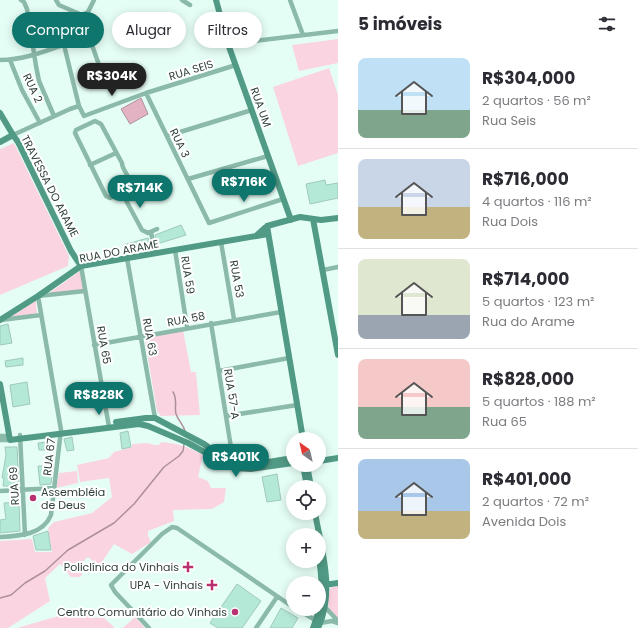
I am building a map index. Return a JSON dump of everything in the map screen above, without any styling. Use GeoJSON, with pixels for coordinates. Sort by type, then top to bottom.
{"type":"FeatureCollection","features":[{"type":"Feature","properties":{"kind":"street"},"geometry":{"type":"LineString","coordinates":[[21,0],[24,2],[27,9],[34,55],[40,81],[54,116]]}},
{"type":"Feature","properties":{"kind":"street"},"geometry":{"type":"LineString","coordinates":[[56,0],[59,5],[82,15],[88,12],[94,0]]}},
{"type":"Feature","properties":{"kind":"street"},"geometry":{"type":"LineString","coordinates":[[182,0],[190,6]]}},
{"type":"Feature","properties":{"kind":"street","name":"RUA UM"},"geometry":{"type":"LineString","coordinates":[[216,0],[219,12]]}},
{"type":"Feature","properties":{"kind":"street"},"geometry":{"type":"LineString","coordinates":[[290,0],[303,35]]}},
{"type":"Feature","properties":{"kind":"street"},"geometry":{"type":"LineString","coordinates":[[262,40],[338,31]]}},
{"type":"Feature","properties":{"kind":"street"},"geometry":{"type":"LineString","coordinates":[[0,60],[10,60],[34,55],[55,48]]}},
{"type":"Feature","properties":{"kind":"street"},"geometry":{"type":"LineString","coordinates":[[0,142],[54,116],[79,106],[65,48]]}},
{"type":"Feature","properties":{"kind":"street"},"geometry":{"type":"LineString","coordinates":[[93,48],[100,68]]}},
{"type":"Feature","properties":{"kind":"street","name":"RUA UM"},"geometry":{"type":"LineString","coordinates":[[230,48],[291,220]]}},
{"type":"Feature","properties":{"kind":"street","name":"RUA 2"},"geometry":{"type":"LineString","coordinates":[[10,60],[22,90],[40,123]]}},
{"type":"Feature","properties":{"kind":"street","name":"RUA SEIS"},"geometry":{"type":"LineString","coordinates":[[79,106],[84,116],[146,93],[236,65]]}},
{"type":"Feature","properties":{"kind":"street","name":"RUA 3"},"geometry":{"type":"LineString","coordinates":[[146,93],[209,223],[283,199]]}},
{"type":"Feature","properties":{"kind":"street"},"geometry":{"type":"LineString","coordinates":[[167,136],[252,110]]}},
{"type":"Feature","properties":{"kind":"street"},"geometry":{"type":"LineString","coordinates":[[0,113],[13,135]]}},
{"type":"Feature","properties":{"kind":"street"},"geometry":{"type":"LineString","coordinates":[[95,121],[101,124],[116,152],[129,181],[129,186],[122,193],[110,198],[107,197],[90,165],[75,133],[76,130],[95,121]]}},
{"type":"Feature","properties":{"kind":"street","name":"TRAVESSA DO ARAME"},"geometry":{"type":"LineString","coordinates":[[13,135],[18,142],[71,251],[81,266]]}},
{"type":"Feature","properties":{"kind":"street"},"geometry":{"type":"LineString","coordinates":[[90,165],[116,152]]}},
{"type":"Feature","properties":{"kind":"street"},"geometry":{"type":"LineString","coordinates":[[188,179],[268,156]]}},
{"type":"Feature","properties":{"kind":"street"},"geometry":{"type":"LineString","coordinates":[[122,193],[142,230],[151,232],[157,229]]}},
{"type":"Feature","properties":{"kind":"street"},"geometry":{"type":"LineString","coordinates":[[256,236],[267,226],[303,217],[325,220],[338,218]]}},
{"type":"Feature","properties":{"kind":"street"},"geometry":{"type":"LineString","coordinates":[[313,219],[335,319],[338,355]]}},
{"type":"Feature","properties":{"kind":"street"},"geometry":{"type":"LineString","coordinates":[[267,226],[302,432]]}},
{"type":"Feature","properties":{"kind":"street"},"geometry":{"type":"LineString","coordinates":[[151,232],[155,253]]}},
{"type":"Feature","properties":{"kind":"street","name":"RUA DO ARAME"},"geometry":{"type":"LineString","coordinates":[[0,320],[81,266],[268,234]]}},
{"type":"Feature","properties":{"kind":"street","name":"RUA 53"},"geometry":{"type":"LineString","coordinates":[[221,242],[234,319]]}},
{"type":"Feature","properties":{"kind":"street","name":"RUA 59"},"geometry":{"type":"LineString","coordinates":[[174,250],[187,327]]}},
{"type":"Feature","properties":{"kind":"street","name":"RUA 63"},"geometry":{"type":"LineString","coordinates":[[127,258],[155,418]]}},
{"type":"Feature","properties":{"kind":"street","name":"RUA 65"},"geometry":{"type":"LineString","coordinates":[[81,266],[109,425]]}},
{"type":"Feature","properties":{"kind":"street"},"geometry":{"type":"LineString","coordinates":[[323,270],[338,267]]}},
{"type":"Feature","properties":{"kind":"street"},"geometry":{"type":"LineString","coordinates":[[38,296],[85,291]]}},
{"type":"Feature","properties":{"kind":"street","name":"RUA 67"},"geometry":{"type":"LineString","coordinates":[[25,535],[36,531],[46,524],[51,515],[61,432],[38,296]]}},
{"type":"Feature","properties":{"kind":"street","name":"RUA 58"},"geometry":{"type":"LineString","coordinates":[[94,345],[187,327],[281,312]]}},
{"type":"Feature","properties":{"kind":"street"},"geometry":{"type":"LineString","coordinates":[[0,320],[41,314]]}},
{"type":"Feature","properties":{"kind":"street","name":"RUA 57-A"},"geometry":{"type":"LineString","coordinates":[[211,323],[234,466]]}},
{"type":"Feature","properties":{"kind":"street"},"geometry":{"type":"LineString","coordinates":[[219,370],[289,358]]}},
{"type":"Feature","properties":{"kind":"street"},"geometry":{"type":"LineString","coordinates":[[0,384],[9,438]]}},
{"type":"Feature","properties":{"kind":"street"},"geometry":{"type":"LineString","coordinates":[[226,416],[297,405]]}},
{"type":"Feature","properties":{"kind":"street"},"geometry":{"type":"LineString","coordinates":[[0,440],[109,425],[146,418],[155,418],[191,436],[234,466],[286,459]]}},
{"type":"Feature","properties":{"kind":"street"},"geometry":{"type":"LineString","coordinates":[[109,425],[142,424],[178,438],[234,466],[251,469],[286,464]]}},
{"type":"Feature","properties":{"kind":"street"},"geometry":{"type":"LineString","coordinates":[[0,436],[9,438]]}},
{"type":"Feature","properties":{"kind":"street","name":"RUA 69"},"geometry":{"type":"LineString","coordinates":[[20,437],[25,535]]}},
{"type":"Feature","properties":{"kind":"street"},"geometry":{"type":"LineString","coordinates":[[326,460],[338,458]]}},
{"type":"Feature","properties":{"kind":"street"},"geometry":{"type":"LineString","coordinates":[[0,491],[54,488]]}},
{"type":"Feature","properties":{"kind":"street"},"geometry":{"type":"LineString","coordinates":[[317,520],[324,576]]}},
{"type":"Feature","properties":{"kind":"street"},"geometry":{"type":"LineString","coordinates":[[149,628],[115,592],[111,585],[168,529],[172,527],[177,528],[286,603]]}},
{"type":"Feature","properties":{"kind":"street"},"geometry":{"type":"LineString","coordinates":[[0,537],[25,535]]}},
{"type":"Feature","properties":{"kind":"street"},"geometry":{"type":"LineString","coordinates":[[326,585],[338,583]]}},
{"type":"Feature","properties":{"kind":"street"},"geometry":{"type":"LineString","coordinates":[[256,628],[277,597]]}},
{"type":"Feature","properties":{"kind":"street"},"geometry":{"type":"LineString","coordinates":[[326,611],[338,622]]}},
{"type":"Feature","properties":{"kind":"street"},"geometry":{"type":"LineString","coordinates":[[307,616],[318,624]]}},
{"type":"Feature","properties":{"kind":"street"},"geometry":{"type":"LineString","coordinates":[[314,628],[318,624],[332,621],[338,622]]}},
{"type":"Feature","properties":{"kind":"shaded area"},"geometry":{"type":"Polygon","coordinates":[[[338,39],[338,63],[299,71],[292,45],[338,39]]]}},
{"type":"Feature","properties":{"kind":"shaded area"},"geometry":{"type":"Polygon","coordinates":[[[329,68],[338,95],[338,153],[298,166],[273,87],[329,68]]]}},
{"type":"Feature","properties":{"kind":"shaded area"},"geometry":{"type":"Polygon","coordinates":[[[141,98],[148,114],[130,124],[121,109],[141,98]]]}},
{"type":"Feature","properties":{"kind":"shaded area"},"geometry":{"type":"Polygon","coordinates":[[[14,143],[69,256],[68,266],[0,295],[0,149],[14,143]]]}},
{"type":"Feature","properties":{"kind":"shaded area"},"geometry":{"type":"Polygon","coordinates":[[[80,271],[83,290],[49,293],[80,271]]]}},
{"type":"Feature","properties":{"kind":"shaded area"},"geometry":{"type":"Polygon","coordinates":[[[36,301],[37,313],[9,318],[36,301]]]}},
{"type":"Feature","properties":{"kind":"shaded area"},"geometry":{"type":"Polygon","coordinates":[[[183,330],[191,372],[196,372],[200,415],[161,416],[157,411],[145,341],[147,337],[183,330]]]}},
{"type":"Feature","properties":{"kind":"shaded area"},"geometry":{"type":"Polygon","coordinates":[[[161,442],[183,446],[203,455],[198,477],[208,481],[211,488],[226,488],[224,502],[212,509],[173,510],[174,521],[148,531],[148,536],[151,542],[132,554],[114,544],[99,566],[88,557],[79,565],[82,575],[80,577],[71,577],[60,564],[45,578],[50,601],[8,628],[0,628],[0,541],[32,539],[35,552],[52,552],[48,528],[54,522],[92,513],[112,497],[109,478],[80,482],[77,465],[109,458],[114,452],[132,447],[132,444],[147,443],[159,445],[161,442]]]}},
{"type":"Feature","properties":{"kind":"shaded area"},"geometry":{"type":"Polygon","coordinates":[[[77,471],[78,483],[56,488],[59,473],[77,471]]]}},
{"type":"Feature","properties":{"kind":"shaded area"},"geometry":{"type":"Polygon","coordinates":[[[338,586],[338,619],[328,606],[328,598],[330,589],[338,586]]]}},
{"type":"Feature","properties":{"kind":"shaded area"},"geometry":{"type":"Polygon","coordinates":[[[79,610],[90,617],[103,617],[115,628],[17,628],[79,610]]]}},
{"type":"Feature","properties":{"kind":"shaded area"},"geometry":{"type":"Polygon","coordinates":[[[135,617],[145,628],[122,628],[124,627],[135,617]]]}},
{"type":"Feature","properties":{"kind":"building"},"geometry":{"type":"Polygon","coordinates":[[[325,180],[326,185],[338,183],[338,198],[310,204],[306,184],[325,180]]]}},
{"type":"Feature","properties":{"kind":"building"},"geometry":{"type":"Polygon","coordinates":[[[181,225],[186,235],[157,244],[155,235],[181,225]]]}},
{"type":"Feature","properties":{"kind":"building"},"geometry":{"type":"Polygon","coordinates":[[[148,238],[150,245],[126,249],[123,245],[148,238]]]}},
{"type":"Feature","properties":{"kind":"building"},"geometry":{"type":"Polygon","coordinates":[[[8,324],[12,343],[0,345],[0,326],[8,324]]]}},
{"type":"Feature","properties":{"kind":"building"},"geometry":{"type":"Polygon","coordinates":[[[23,358],[23,365],[6,367],[5,361],[23,358]]]}},
{"type":"Feature","properties":{"kind":"building"},"geometry":{"type":"Polygon","coordinates":[[[27,382],[30,404],[13,407],[10,385],[27,382]]]}},
{"type":"Feature","properties":{"kind":"building"},"geometry":{"type":"Polygon","coordinates":[[[128,431],[131,447],[122,449],[120,433],[128,431]]]}},
{"type":"Feature","properties":{"kind":"building"},"geometry":{"type":"Polygon","coordinates":[[[72,437],[74,450],[67,451],[64,439],[72,437]]]}},
{"type":"Feature","properties":{"kind":"building"},"geometry":{"type":"Polygon","coordinates":[[[56,441],[55,450],[39,450],[38,443],[56,441]]]}},
{"type":"Feature","properties":{"kind":"building"},"geometry":{"type":"Polygon","coordinates":[[[5,447],[17,447],[19,486],[3,486],[4,478],[2,478],[6,455],[5,447]]]}},
{"type":"Feature","properties":{"kind":"building"},"geometry":{"type":"Polygon","coordinates":[[[38,466],[53,466],[51,484],[40,485],[38,466]]]}},
{"type":"Feature","properties":{"kind":"building"},"geometry":{"type":"Polygon","coordinates":[[[277,474],[281,500],[267,502],[262,477],[277,474]]]}},
{"type":"Feature","properties":{"kind":"building"},"geometry":{"type":"Polygon","coordinates":[[[19,502],[20,531],[0,533],[0,520],[6,519],[4,503],[19,502]]]}},
{"type":"Feature","properties":{"kind":"building"},"geometry":{"type":"Polygon","coordinates":[[[48,531],[51,550],[36,550],[33,536],[48,531]]]}},
{"type":"Feature","properties":{"kind":"building","name":"Centro Comunitário do Vinhais"},"geometry":{"type":"Polygon","coordinates":[[[237,584],[261,601],[242,628],[218,628],[210,623],[237,584]]]}},
{"type":"Feature","properties":{"kind":"building"},"geometry":{"type":"Polygon","coordinates":[[[281,608],[286,611],[286,616],[295,616],[298,618],[292,628],[270,628],[281,608]]]}},
{"type":"Feature","properties":{"kind":"waterway"},"geometry":{"type":"LineString","coordinates":[[173,392],[176,414],[185,431]]}},
{"type":"Feature","properties":{"kind":"waterway"},"geometry":{"type":"LineString","coordinates":[[0,598],[11,595],[25,583],[45,571],[68,550],[114,523],[134,504],[164,467],[179,456],[183,451],[184,444]]}},
{"type":"Feature","properties":{"kind":"place","name":"Assembléia de Deus"},"geometry":{"type":"Point","coordinates":[33,498]}},
{"type":"Feature","properties":{"kind":"place","name":"Policlínica do Vinhais"},"geometry":{"type":"Point","coordinates":[188,567]}},
{"type":"Feature","properties":{"kind":"place","name":"UPA - Vinhais"},"geometry":{"type":"Point","coordinates":[212,585]}},
{"type":"Feature","properties":{"kind":"place","name":"Centro Comunitário do Vinhais"},"geometry":{"type":"Point","coordinates":[235,612]}}]}
